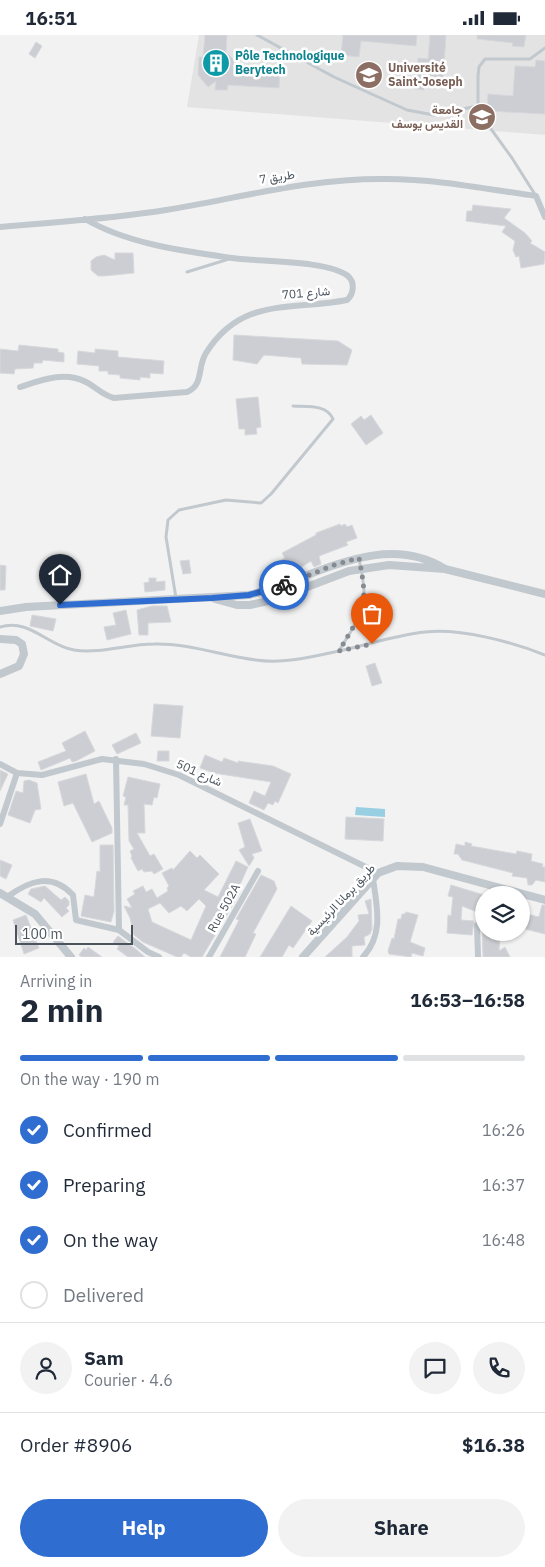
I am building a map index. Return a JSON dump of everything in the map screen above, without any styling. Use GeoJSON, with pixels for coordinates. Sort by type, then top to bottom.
{"type":"FeatureCollection","features":[{"type":"Feature","properties":{"kind":"street","name":"طريق 7"},"geometry":{"type":"LineString","coordinates":[[0,227],[165,210],[281,187],[331,181],[386,179],[444,181],[536,196]]}},
{"type":"Feature","properties":{"kind":"street"},"geometry":{"type":"LineString","coordinates":[[536,196],[545,217]]}},
{"type":"Feature","properties":{"kind":"street","name":"شارع 701"},"geometry":{"type":"LineString","coordinates":[[20,387],[63,376],[82,381],[106,395],[114,397],[187,392],[194,389],[198,383],[202,361],[206,353],[237,321],[247,315],[277,307],[347,299],[352,292],[352,281],[348,276],[330,268],[232,258],[121,236],[85,219]]}},
{"type":"Feature","properties":{"kind":"street"},"geometry":{"type":"LineString","coordinates":[[0,611],[26,607],[249,595],[334,565],[359,558],[390,554],[429,559],[445,569]]}},
{"type":"Feature","properties":{"kind":"street"},"geometry":{"type":"LineString","coordinates":[[212,598],[237,605],[250,605],[273,600],[361,568],[389,565],[445,569],[545,594]]}},
{"type":"Feature","properties":{"kind":"street"},"geometry":{"type":"LineString","coordinates":[[0,639],[16,640],[22,644],[24,655],[19,666],[0,674]]}},
{"type":"Feature","properties":{"kind":"street","name":"شارع 501"},"geometry":{"type":"LineString","coordinates":[[0,764],[17,773],[42,775],[102,759],[116,759],[144,764],[179,775],[375,876]]}},
{"type":"Feature","properties":{"kind":"street"},"geometry":{"type":"LineString","coordinates":[[116,759],[119,930]]}},
{"type":"Feature","properties":{"kind":"street"},"geometry":{"type":"LineString","coordinates":[[0,824],[17,773]]}},
{"type":"Feature","properties":{"kind":"street","name":"طريق برمانا الرئيسية"},"geometry":{"type":"LineString","coordinates":[[303,957],[375,876],[397,866],[423,867],[545,900]]}},
{"type":"Feature","properties":{"kind":"street","name":"Rue 502A"},"geometry":{"type":"LineString","coordinates":[[209,957],[258,871]]}},
{"type":"Feature","properties":{"kind":"street"},"geometry":{"type":"LineString","coordinates":[[363,957],[372,947],[379,916],[375,876]]}},
{"type":"Feature","properties":{"kind":"street"},"geometry":{"type":"LineString","coordinates":[[4,895],[35,881],[48,882],[69,891],[73,895],[76,921],[119,930],[159,957]]}},
{"type":"Feature","properties":{"kind":"street"},"geometry":{"type":"LineString","coordinates":[[4,895],[35,914],[71,957]]}},
{"type":"Feature","properties":{"kind":"street"},"geometry":{"type":"LineString","coordinates":[[478,941],[478,957]]}},
{"type":"Feature","properties":{"kind":"lane"},"geometry":{"type":"LineString","coordinates":[[256,35],[334,77],[407,110],[434,115],[477,106]]}},
{"type":"Feature","properties":{"kind":"lane"},"geometry":{"type":"LineString","coordinates":[[536,196],[512,158],[486,125],[477,106],[478,76],[482,62],[489,58],[530,59],[545,48]]}},
{"type":"Feature","properties":{"kind":"lane"},"geometry":{"type":"LineString","coordinates":[[188,272],[232,258]]}},
{"type":"Feature","properties":{"kind":"lane"},"geometry":{"type":"LineString","coordinates":[[176,599],[166,537],[168,520],[180,510],[226,500],[261,503],[272,494],[333,419],[328,411],[322,408],[293,406]]}},
{"type":"Feature","properties":{"kind":"lane"},"geometry":{"type":"LineString","coordinates":[[339,651],[365,604],[366,591],[359,558]]}},
{"type":"Feature","properties":{"kind":"lane"},"geometry":{"type":"LineString","coordinates":[[0,627],[18,625],[31,629],[73,650],[154,643],[258,661],[282,661],[339,651],[423,632],[448,631],[545,655]]}},
{"type":"Feature","properties":{"kind":"shaded area","name":"Université Saint-Joseph"},"geometry":{"type":"Polygon","coordinates":[[[199,35],[545,35],[545,135],[187,107],[199,35]]]}},
{"type":"Feature","properties":{"kind":"water"},"geometry":{"type":"Polygon","coordinates":[[[356,807],[385,809],[385,817],[355,815],[356,807]]]}},
{"type":"Feature","properties":{"kind":"building","name":"Pôle Technologique Berytech"},"geometry":{"type":"Polygon","coordinates":[[[205,35],[227,35],[226,52],[238,64],[280,67],[279,88],[228,85],[227,90],[215,90],[216,81],[208,87],[198,75],[199,57],[203,57],[205,35]]]}},
{"type":"Feature","properties":{"kind":"building"},"geometry":{"type":"Polygon","coordinates":[[[343,35],[417,35],[416,46],[361,41],[359,57],[341,55],[343,35]]]}},
{"type":"Feature","properties":{"kind":"building"},"geometry":{"type":"Polygon","coordinates":[[[430,35],[446,35],[443,82],[425,80],[424,90],[415,89],[418,58],[428,59],[430,35]]]}},
{"type":"Feature","properties":{"kind":"building"},"geometry":{"type":"Polygon","coordinates":[[[477,35],[526,35],[524,47],[512,46],[513,43],[477,39],[477,35]]]}},
{"type":"Feature","properties":{"kind":"building"},"geometry":{"type":"Polygon","coordinates":[[[36,42],[42,46],[35,58],[29,54],[36,42]]]}},
{"type":"Feature","properties":{"kind":"building"},"geometry":{"type":"Polygon","coordinates":[[[536,60],[545,61],[545,114],[487,111],[488,94],[513,96],[515,66],[535,67],[536,60]]]}},
{"type":"Feature","properties":{"kind":"building"},"geometry":{"type":"Polygon","coordinates":[[[473,205],[511,209],[504,218],[525,233],[532,241],[530,243],[545,252],[544,264],[521,268],[519,256],[516,257],[513,250],[515,241],[502,232],[506,226],[466,221],[467,211],[472,211],[473,205]]]}},
{"type":"Feature","properties":{"kind":"building"},"geometry":{"type":"Polygon","coordinates":[[[115,253],[133,253],[134,273],[98,276],[91,270],[91,261],[96,257],[104,255],[115,260],[115,253]]]}},
{"type":"Feature","properties":{"kind":"building"},"geometry":{"type":"Polygon","coordinates":[[[234,335],[338,341],[352,350],[347,365],[302,364],[301,358],[264,355],[257,364],[233,360],[234,335]]]}},
{"type":"Feature","properties":{"kind":"building"},"geometry":{"type":"Polygon","coordinates":[[[19,345],[58,349],[58,352],[64,353],[64,362],[43,360],[42,363],[34,363],[33,368],[15,369],[14,374],[0,373],[0,349],[18,351],[19,345]]]}},
{"type":"Feature","properties":{"kind":"building"},"geometry":{"type":"Polygon","coordinates":[[[95,349],[118,351],[118,357],[164,361],[163,374],[150,373],[150,378],[140,377],[140,380],[120,378],[120,375],[108,374],[108,371],[99,371],[99,366],[77,364],[78,351],[95,353],[95,349]]]}},
{"type":"Feature","properties":{"kind":"building"},"geometry":{"type":"Polygon","coordinates":[[[258,397],[261,427],[256,428],[257,434],[245,435],[245,429],[239,429],[236,399],[258,397]]]}},
{"type":"Feature","properties":{"kind":"building"},"geometry":{"type":"Polygon","coordinates":[[[371,415],[383,433],[366,445],[351,424],[361,416],[364,420],[371,415]]]}},
{"type":"Feature","properties":{"kind":"building"},"geometry":{"type":"Polygon","coordinates":[[[340,524],[341,526],[345,524],[347,527],[352,525],[357,538],[346,542],[348,545],[319,556],[321,564],[314,567],[311,561],[286,577],[278,562],[285,558],[282,553],[316,535],[316,533],[340,524]]]}},
{"type":"Feature","properties":{"kind":"building"},"geometry":{"type":"Polygon","coordinates":[[[189,560],[191,573],[183,574],[180,561],[189,560]]]}},
{"type":"Feature","properties":{"kind":"building"},"geometry":{"type":"Polygon","coordinates":[[[0,565],[6,566],[5,590],[0,590],[0,565]]]}},
{"type":"Feature","properties":{"kind":"building"},"geometry":{"type":"Polygon","coordinates":[[[149,578],[156,578],[156,582],[165,581],[165,590],[145,592],[144,583],[149,582],[149,578]]]}},
{"type":"Feature","properties":{"kind":"building"},"geometry":{"type":"Polygon","coordinates":[[[152,606],[167,606],[171,622],[148,623],[148,635],[139,635],[137,610],[152,606]]]}},
{"type":"Feature","properties":{"kind":"building"},"geometry":{"type":"Polygon","coordinates":[[[126,610],[131,634],[107,640],[104,627],[116,625],[113,613],[126,610]]]}},
{"type":"Feature","properties":{"kind":"building"},"geometry":{"type":"Polygon","coordinates":[[[32,615],[56,619],[53,631],[30,626],[32,615]]]}},
{"type":"Feature","properties":{"kind":"building"},"geometry":{"type":"Polygon","coordinates":[[[375,663],[382,683],[372,686],[366,666],[375,663]]]}},
{"type":"Feature","properties":{"kind":"building"},"geometry":{"type":"Polygon","coordinates":[[[154,704],[183,706],[180,738],[151,736],[154,704]]]}},
{"type":"Feature","properties":{"kind":"building"},"geometry":{"type":"Polygon","coordinates":[[[85,731],[95,751],[76,761],[72,762],[70,758],[41,770],[38,762],[66,751],[62,743],[85,731]]]}},
{"type":"Feature","properties":{"kind":"building"},"geometry":{"type":"Polygon","coordinates":[[[136,733],[141,743],[117,754],[112,745],[136,733]]]}},
{"type":"Feature","properties":{"kind":"building"},"geometry":{"type":"Polygon","coordinates":[[[158,751],[169,751],[169,761],[157,761],[158,751]]]}},
{"type":"Feature","properties":{"kind":"building"},"geometry":{"type":"Polygon","coordinates":[[[205,755],[222,762],[224,758],[238,763],[238,761],[273,766],[291,774],[278,803],[275,801],[273,805],[268,803],[264,810],[249,803],[254,791],[265,796],[271,782],[214,773],[200,768],[205,755]]]}},
{"type":"Feature","properties":{"kind":"building"},"geometry":{"type":"Polygon","coordinates":[[[0,770],[8,774],[0,791],[0,770]]]}},
{"type":"Feature","properties":{"kind":"building"},"geometry":{"type":"Polygon","coordinates":[[[86,774],[94,804],[99,801],[112,828],[112,833],[92,842],[73,803],[64,806],[58,782],[86,774]]]}},
{"type":"Feature","properties":{"kind":"building"},"geometry":{"type":"Polygon","coordinates":[[[128,777],[160,784],[157,798],[154,797],[152,805],[144,804],[145,833],[137,833],[150,856],[154,854],[163,869],[154,874],[152,871],[144,872],[142,869],[138,871],[131,858],[130,851],[134,849],[129,841],[128,805],[124,805],[126,797],[123,796],[128,777]]]}},
{"type":"Feature","properties":{"kind":"building"},"geometry":{"type":"Polygon","coordinates":[[[29,780],[37,783],[41,809],[35,810],[30,823],[8,815],[16,791],[23,793],[24,781],[29,780]]]}},
{"type":"Feature","properties":{"kind":"building"},"geometry":{"type":"Polygon","coordinates":[[[346,817],[384,819],[383,841],[345,839],[346,817]]]}},
{"type":"Feature","properties":{"kind":"building"},"geometry":{"type":"Polygon","coordinates":[[[250,819],[262,851],[252,854],[254,858],[249,866],[239,850],[245,847],[238,823],[250,819]]]}},
{"type":"Feature","properties":{"kind":"building"},"geometry":{"type":"Polygon","coordinates":[[[465,842],[472,844],[471,846],[516,854],[517,851],[532,854],[531,861],[543,864],[542,867],[545,867],[545,882],[536,880],[532,885],[528,885],[527,878],[512,876],[513,873],[462,860],[458,854],[454,854],[456,844],[465,846],[465,842]]]}},
{"type":"Feature","properties":{"kind":"building"},"geometry":{"type":"Polygon","coordinates":[[[100,845],[113,845],[114,911],[111,922],[81,916],[85,895],[94,897],[97,871],[100,872],[100,845]]]}},
{"type":"Feature","properties":{"kind":"building"},"geometry":{"type":"Polygon","coordinates":[[[190,851],[197,858],[200,855],[219,874],[204,890],[218,897],[236,861],[248,867],[237,891],[240,893],[202,957],[191,957],[184,953],[181,957],[177,957],[143,942],[134,935],[130,918],[124,906],[132,908],[127,899],[135,894],[133,891],[143,886],[146,892],[152,889],[157,898],[168,891],[167,888],[169,886],[162,873],[172,868],[173,870],[190,851]],[[199,899],[187,911],[181,906],[169,913],[160,903],[148,909],[152,922],[191,940],[206,906],[199,899]]]}},
{"type":"Feature","properties":{"kind":"building"},"geometry":{"type":"Polygon","coordinates":[[[0,860],[12,865],[6,879],[0,876],[0,860]]]}},
{"type":"Feature","properties":{"kind":"building"},"geometry":{"type":"Polygon","coordinates":[[[261,875],[274,881],[277,889],[253,933],[256,934],[245,957],[220,957],[239,920],[236,919],[261,875]]]}},
{"type":"Feature","properties":{"kind":"building"},"geometry":{"type":"Polygon","coordinates":[[[451,885],[475,892],[475,911],[462,906],[461,920],[474,921],[472,935],[447,933],[448,915],[451,916],[453,897],[448,896],[451,885]]]}},
{"type":"Feature","properties":{"kind":"building"},"geometry":{"type":"Polygon","coordinates":[[[45,886],[61,900],[65,897],[69,901],[69,905],[66,908],[69,911],[62,917],[44,898],[41,902],[28,894],[31,889],[45,886]]]}},
{"type":"Feature","properties":{"kind":"building"},"geometry":{"type":"Polygon","coordinates":[[[371,899],[372,929],[370,934],[364,937],[365,945],[352,946],[352,957],[325,957],[347,937],[359,921],[358,915],[369,914],[365,901],[371,899]]]}},
{"type":"Feature","properties":{"kind":"building"},"geometry":{"type":"Polygon","coordinates":[[[542,905],[545,905],[545,934],[530,930],[530,915],[539,917],[542,905]]]}},
{"type":"Feature","properties":{"kind":"building"},"geometry":{"type":"Polygon","coordinates":[[[291,906],[312,921],[293,948],[289,945],[282,957],[260,957],[291,906]]]}},
{"type":"Feature","properties":{"kind":"building"},"geometry":{"type":"Polygon","coordinates":[[[406,912],[418,915],[410,942],[425,948],[423,956],[412,953],[411,957],[389,954],[388,951],[392,938],[394,939],[398,919],[401,919],[402,914],[406,912]]]}},
{"type":"Feature","properties":{"kind":"building"},"geometry":{"type":"Polygon","coordinates":[[[26,915],[39,948],[24,954],[13,920],[26,915]]]}},
{"type":"Feature","properties":{"kind":"building"},"geometry":{"type":"Polygon","coordinates":[[[118,936],[145,957],[128,957],[117,949],[119,946],[113,942],[118,936]]]}},
{"type":"Feature","properties":{"kind":"building"},"geometry":{"type":"Polygon","coordinates":[[[483,941],[500,941],[499,951],[505,947],[510,957],[483,957],[483,941]]]}},
{"type":"Feature","properties":{"kind":"building"},"geometry":{"type":"Polygon","coordinates":[[[88,947],[102,957],[82,957],[79,955],[84,948],[86,950],[88,947]]]}},
{"type":"Feature","properties":{"kind":"way so far"},"geometry":{"type":"LineString","coordinates":[[284,585],[334,565],[359,558],[366,591],[365,604],[362,613],[339,651],[372,644]]}},
{"type":"Feature","properties":{"kind":"place","name":"Pôle Technologique Berytech"},"geometry":{"type":"Point","coordinates":[216,63]}},
{"type":"Feature","properties":{"kind":"place","name":"Université Saint-Joseph"},"geometry":{"type":"Point","coordinates":[369,75]}},
{"type":"Feature","properties":{"kind":"place","name":"جامعة القديس يوسف"},"geometry":{"type":"Point","coordinates":[482,117]}},
{"type":"Feature","properties":{"kind":"route"},"geometry":{"type":"LineString","coordinates":[[60,605],[249,595],[284,585]]}}]}
